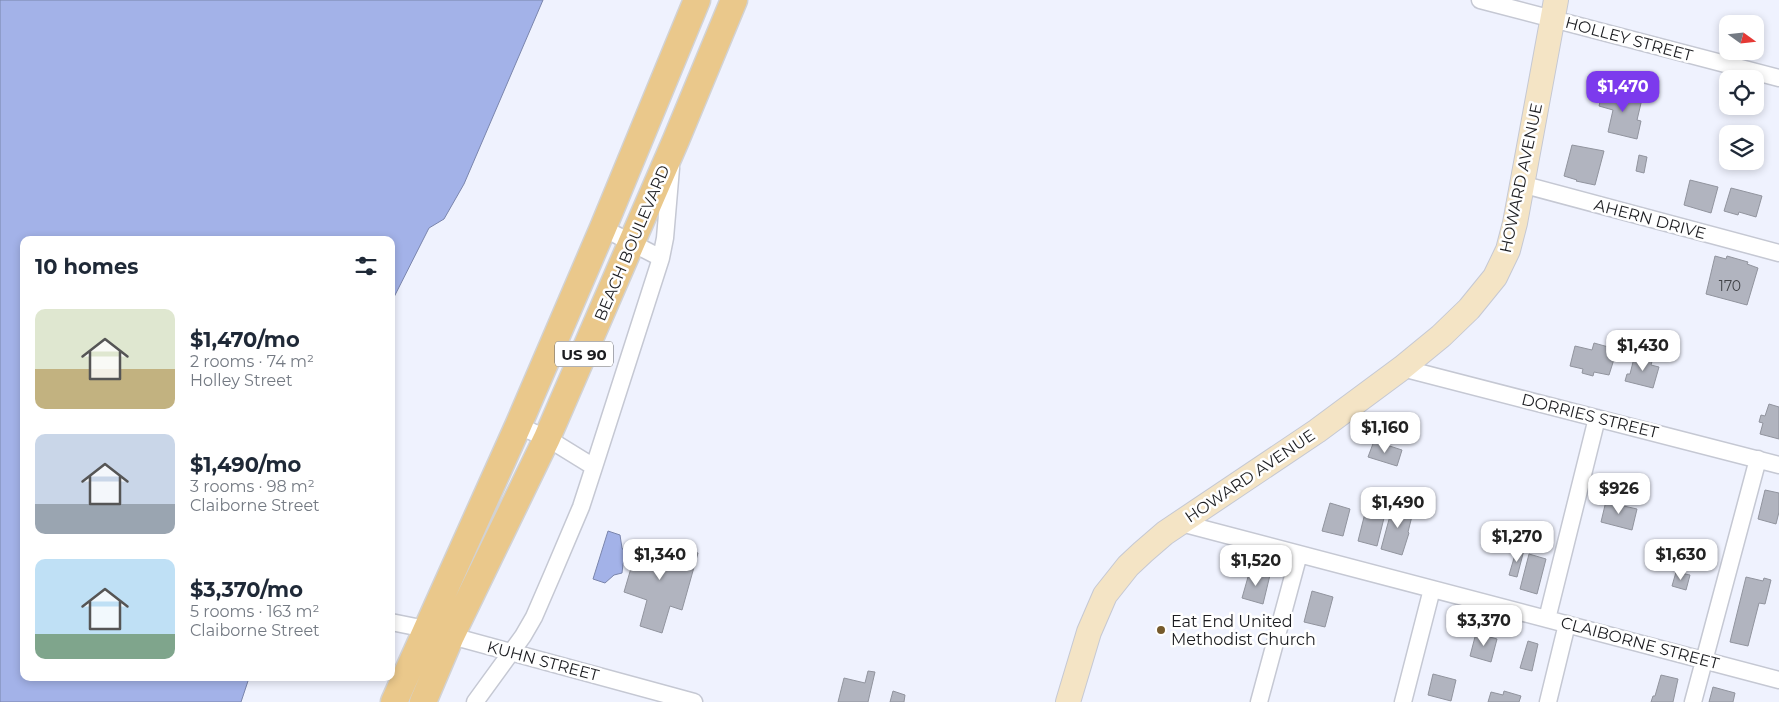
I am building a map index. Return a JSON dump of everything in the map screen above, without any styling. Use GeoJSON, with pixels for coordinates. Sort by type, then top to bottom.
{"type":"FeatureCollection","features":[{"type":"Feature","properties":{"kind":"main road","name":"BEACH BOULEVARD"},"geometry":{"type":"LineString","coordinates":[[394,702],[518,426],[603,228],[697,0]]}},
{"type":"Feature","properties":{"kind":"main road","name":"BEACH BOULEVARD"},"geometry":{"type":"LineString","coordinates":[[423,702],[451,636],[548,438],[734,0]]}},
{"type":"Feature","properties":{"kind":"main road","name":"HOWARD AVENUE"},"geometry":{"type":"LineString","coordinates":[[1068,702],[1089,632],[1105,595],[1142,552],[1165,533],[1317,431],[1402,368],[1470,308],[1495,277],[1508,250],[1555,9]]}},
{"type":"Feature","properties":{"kind":"street","name":"HOLLEY STREET"},"geometry":{"type":"LineString","coordinates":[[1480,0],[1555,9],[1779,78]]}},
{"type":"Feature","properties":{"kind":"street"},"geometry":{"type":"LineString","coordinates":[[475,702],[523,636],[534,617],[581,507],[661,258],[665,238],[669,178],[676,140]]}},
{"type":"Feature","properties":{"kind":"street","name":"AHERN DRIVE"},"geometry":{"type":"LineString","coordinates":[[1521,184],[1779,253]]}},
{"type":"Feature","properties":{"kind":"street"},"geometry":{"type":"LineString","coordinates":[[603,228],[661,258]]}},
{"type":"Feature","properties":{"kind":"street","name":"DORRIES STREET"},"geometry":{"type":"LineString","coordinates":[[1402,368],[1779,465]]}},
{"type":"Feature","properties":{"kind":"street"},"geometry":{"type":"LineString","coordinates":[[1547,619],[1597,418]]}},
{"type":"Feature","properties":{"kind":"street"},"geometry":{"type":"LineString","coordinates":[[518,426],[548,438],[594,467]]}},
{"type":"Feature","properties":{"kind":"street"},"geometry":{"type":"LineString","coordinates":[[1693,702],[1758,459]]}},
{"type":"Feature","properties":{"kind":"street","name":"CLAIBORNE STREET"},"geometry":{"type":"LineString","coordinates":[[1181,523],[1779,680]]}},
{"type":"Feature","properties":{"kind":"street"},"geometry":{"type":"LineString","coordinates":[[1258,702],[1299,554]]}},
{"type":"Feature","properties":{"kind":"street"},"geometry":{"type":"LineString","coordinates":[[1403,702],[1432,589]]}},
{"type":"Feature","properties":{"kind":"street","name":"KUHN STREET"},"geometry":{"type":"LineString","coordinates":[[395,623],[426,629],[694,702]]}},
{"type":"Feature","properties":{"kind":"street"},"geometry":{"type":"LineString","coordinates":[[1548,702],[1567,624]]}},
{"type":"Feature","properties":{"kind":"water"},"geometry":{"type":"Polygon","coordinates":[[[0,0],[543,0],[464,184],[444,219],[429,228],[395,295],[395,236],[20,236],[20,681],[248,681],[241,702],[0,702],[0,0]]]}},
{"type":"Feature","properties":{"kind":"water"},"geometry":{"type":"Polygon","coordinates":[[[608,531],[620,535],[622,548],[627,556],[623,564],[622,573],[614,575],[605,583],[593,579],[608,531]]]}},
{"type":"Feature","properties":{"kind":"building"},"geometry":{"type":"Polygon","coordinates":[[[1603,90],[1642,99],[1637,120],[1641,121],[1637,139],[1608,132],[1613,110],[1599,106],[1603,90]]]}},
{"type":"Feature","properties":{"kind":"building"},"geometry":{"type":"Polygon","coordinates":[[[1572,145],[1604,151],[1595,185],[1564,176],[1572,145]]]}},
{"type":"Feature","properties":{"kind":"building"},"geometry":{"type":"Polygon","coordinates":[[[1639,155],[1647,157],[1644,173],[1636,171],[1639,155]]]}},
{"type":"Feature","properties":{"kind":"building"},"geometry":{"type":"Polygon","coordinates":[[[1690,180],[1718,187],[1711,213],[1684,205],[1690,180]]]}},
{"type":"Feature","properties":{"kind":"building"},"geometry":{"type":"Polygon","coordinates":[[[1731,188],[1762,196],[1756,217],[1739,212],[1738,215],[1724,211],[1731,188]]]}},
{"type":"Feature","properties":{"kind":"building"},"geometry":{"type":"Polygon","coordinates":[[[1715,256],[1726,259],[1727,256],[1748,262],[1747,264],[1758,268],[1747,305],[1706,294],[1715,256]]]}},
{"type":"Feature","properties":{"kind":"building"},"geometry":{"type":"Polygon","coordinates":[[[1594,343],[1612,348],[1610,354],[1615,356],[1609,375],[1594,372],[1593,376],[1582,373],[1583,369],[1570,366],[1575,346],[1592,350],[1594,343]]]}},
{"type":"Feature","properties":{"kind":"building"},"geometry":{"type":"Polygon","coordinates":[[[1635,354],[1653,358],[1651,365],[1659,367],[1653,388],[1625,381],[1627,374],[1630,374],[1635,354]]]}},
{"type":"Feature","properties":{"kind":"building"},"geometry":{"type":"Polygon","coordinates":[[[1769,404],[1779,407],[1779,439],[1760,434],[1763,423],[1759,422],[1761,415],[1765,416],[1769,404]]]}},
{"type":"Feature","properties":{"kind":"building"},"geometry":{"type":"Polygon","coordinates":[[[1374,441],[1402,450],[1397,466],[1368,457],[1374,441]]]}},
{"type":"Feature","properties":{"kind":"building"},"geometry":{"type":"Polygon","coordinates":[[[1765,490],[1779,493],[1779,512],[1776,524],[1758,519],[1765,490]]]}},
{"type":"Feature","properties":{"kind":"building"},"geometry":{"type":"Polygon","coordinates":[[[1611,500],[1616,502],[1615,504],[1637,509],[1632,530],[1601,522],[1606,501],[1611,503],[1611,500]]]}},
{"type":"Feature","properties":{"kind":"building"},"geometry":{"type":"Polygon","coordinates":[[[1330,503],[1350,509],[1343,536],[1322,531],[1330,503]]]}},
{"type":"Feature","properties":{"kind":"building"},"geometry":{"type":"Polygon","coordinates":[[[1396,503],[1414,508],[1402,555],[1381,549],[1391,512],[1393,513],[1396,503]]]}},
{"type":"Feature","properties":{"kind":"building"},"geometry":{"type":"Polygon","coordinates":[[[1365,513],[1384,518],[1377,546],[1358,541],[1365,513]]]}},
{"type":"Feature","properties":{"kind":"building"},"geometry":{"type":"Polygon","coordinates":[[[639,541],[675,552],[677,547],[698,553],[682,610],[670,606],[662,633],[640,626],[647,600],[624,592],[639,541]]]}},
{"type":"Feature","properties":{"kind":"building"},"geometry":{"type":"Polygon","coordinates":[[[1517,548],[1524,550],[1517,577],[1509,575],[1517,548]]]}},
{"type":"Feature","properties":{"kind":"building"},"geometry":{"type":"Polygon","coordinates":[[[1529,554],[1546,559],[1537,594],[1520,589],[1529,554]]]}},
{"type":"Feature","properties":{"kind":"building"},"geometry":{"type":"Polygon","coordinates":[[[1250,570],[1270,575],[1263,604],[1242,598],[1250,570]]]}},
{"type":"Feature","properties":{"kind":"building"},"geometry":{"type":"Polygon","coordinates":[[[1676,572],[1690,575],[1686,590],[1672,586],[1676,572]]]}},
{"type":"Feature","properties":{"kind":"building"},"geometry":{"type":"Polygon","coordinates":[[[1746,577],[1763,581],[1764,578],[1771,580],[1765,604],[1759,603],[1748,646],[1730,642],[1746,577]]]}},
{"type":"Feature","properties":{"kind":"building"},"geometry":{"type":"Polygon","coordinates":[[[1312,591],[1333,597],[1325,627],[1304,622],[1312,591]]]}},
{"type":"Feature","properties":{"kind":"building"},"geometry":{"type":"Polygon","coordinates":[[[1476,633],[1497,639],[1491,662],[1470,656],[1476,633]]]}},
{"type":"Feature","properties":{"kind":"building"},"geometry":{"type":"Polygon","coordinates":[[[1528,641],[1538,644],[1532,671],[1520,668],[1528,641]]]}},
{"type":"Feature","properties":{"kind":"building"},"geometry":{"type":"Polygon","coordinates":[[[868,671],[875,672],[868,702],[838,702],[844,678],[865,683],[868,671]]]}},
{"type":"Feature","properties":{"kind":"building"},"geometry":{"type":"Polygon","coordinates":[[[1433,674],[1456,680],[1451,701],[1428,695],[1433,674]]]}},
{"type":"Feature","properties":{"kind":"building"},"geometry":{"type":"Polygon","coordinates":[[[1661,675],[1678,679],[1673,702],[1651,702],[1653,696],[1655,696],[1661,675]]]}},
{"type":"Feature","properties":{"kind":"building"},"geometry":{"type":"Polygon","coordinates":[[[1713,687],[1735,693],[1733,702],[1709,702],[1713,687]]]}},
{"type":"Feature","properties":{"kind":"building"},"geometry":{"type":"Polygon","coordinates":[[[893,691],[905,695],[904,702],[890,702],[893,691]]]}},
{"type":"Feature","properties":{"kind":"building"},"geometry":{"type":"Polygon","coordinates":[[[1504,691],[1521,696],[1519,702],[1488,702],[1491,692],[1503,695],[1504,691]]]}},
{"type":"Feature","properties":{"kind":"place","name":"Eat End United Methodist Church"},"geometry":{"type":"Point","coordinates":[1161,630]}}]}
